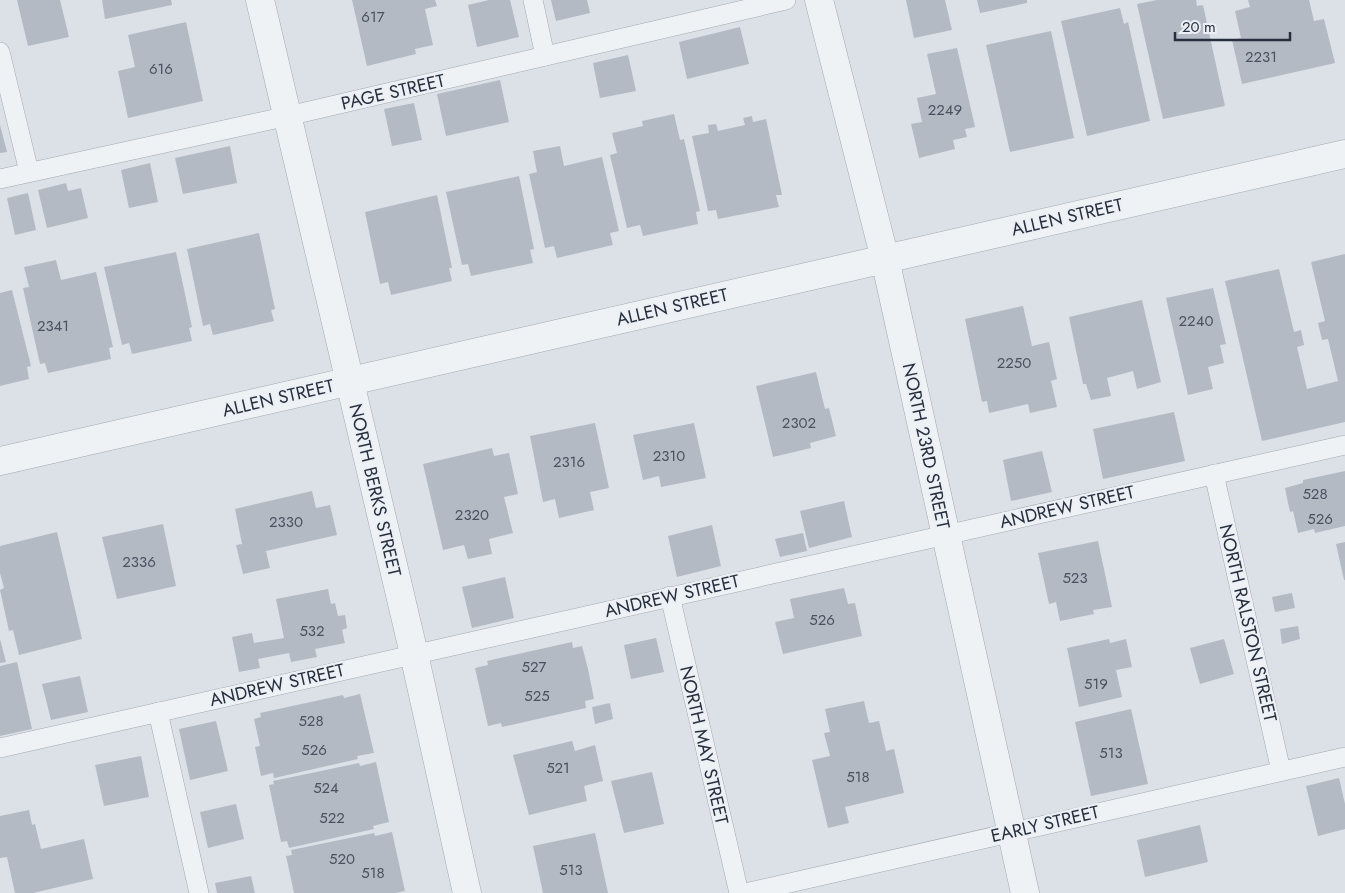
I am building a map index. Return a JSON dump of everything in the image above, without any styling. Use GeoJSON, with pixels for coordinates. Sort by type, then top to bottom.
{"type":"FeatureCollection","features":[{"type":"Feature","properties":{"kind":"street","name":"NORTH BERKS STREET"},"geometry":{"type":"LineString","coordinates":[[260,0],[414,654],[468,893]]}},
{"type":"Feature","properties":{"kind":"street","name":"NORTH 23RD STREET"},"geometry":{"type":"LineString","coordinates":[[819,0],[885,259],[1025,893]]}},
{"type":"Feature","properties":{"kind":"street","name":"ALLEN STREET"},"geometry":{"type":"LineString","coordinates":[[0,461],[1345,154]]}},
{"type":"Feature","properties":{"kind":"lane"},"geometry":{"type":"LineString","coordinates":[[533,0],[545,56]]}},
{"type":"Feature","properties":{"kind":"lane","name":"PAGE STREET"},"geometry":{"type":"LineString","coordinates":[[0,179],[288,116],[786,0]]}},
{"type":"Feature","properties":{"kind":"lane"},"geometry":{"type":"LineString","coordinates":[[0,52],[29,172]]}},
{"type":"Feature","properties":{"kind":"lane","name":"ANDREW STREET"},"geometry":{"type":"LineString","coordinates":[[0,748],[1345,445]]}},
{"type":"Feature","properties":{"kind":"lane","name":"NORTH RALSTON STREET"},"geometry":{"type":"LineString","coordinates":[[1214,474],[1281,771]]}},
{"type":"Feature","properties":{"kind":"lane","name":"NORTH MAY STREET"},"geometry":{"type":"LineString","coordinates":[[670,596],[739,893]]}},
{"type":"Feature","properties":{"kind":"lane"},"geometry":{"type":"LineString","coordinates":[[158,712],[199,893]]}},
{"type":"Feature","properties":{"kind":"lane","name":"EARLY STREET"},"geometry":{"type":"LineString","coordinates":[[745,893],[1345,757]]}},
{"type":"Feature","properties":{"kind":"building"},"geometry":{"type":"Polygon","coordinates":[[[17,0],[60,0],[69,37],[28,46],[17,0]]]}},
{"type":"Feature","properties":{"kind":"building"},"geometry":{"type":"Polygon","coordinates":[[[102,0],[171,0],[172,5],[105,19],[102,0]]]}},
{"type":"Feature","properties":{"kind":"building"},"geometry":{"type":"Polygon","coordinates":[[[352,0],[435,0],[437,6],[425,9],[433,45],[415,49],[416,54],[367,66],[352,0]]]}},
{"type":"Feature","properties":{"kind":"building"},"geometry":{"type":"Polygon","coordinates":[[[489,0],[510,0],[519,37],[477,47],[468,5],[489,0]]]}},
{"type":"Feature","properties":{"kind":"building"},"geometry":{"type":"Polygon","coordinates":[[[551,0],[587,0],[590,13],[556,21],[551,0]]]}},
{"type":"Feature","properties":{"kind":"building"},"geometry":{"type":"Polygon","coordinates":[[[906,0],[945,0],[952,30],[914,38],[906,0]]]}},
{"type":"Feature","properties":{"kind":"building"},"geometry":{"type":"Polygon","coordinates":[[[977,0],[1027,0],[1027,3],[980,13],[977,0]]]}},
{"type":"Feature","properties":{"kind":"building"},"geometry":{"type":"Polygon","coordinates":[[[1157,0],[1196,0],[1197,6],[1203,5],[1225,106],[1163,119],[1137,4],[1157,0]]]}},
{"type":"Feature","properties":{"kind":"building"},"geometry":{"type":"Polygon","coordinates":[[[1248,0],[1309,0],[1314,21],[1324,19],[1335,63],[1242,84],[1232,40],[1241,38],[1235,11],[1250,7],[1248,0]]]}},
{"type":"Feature","properties":{"kind":"building"},"geometry":{"type":"Polygon","coordinates":[[[1120,8],[1124,24],[1128,22],[1150,121],[1087,136],[1061,21],[1120,8]]]}},
{"type":"Feature","properties":{"kind":"building"},"geometry":{"type":"Polygon","coordinates":[[[186,22],[203,101],[128,118],[118,71],[135,67],[128,35],[186,22]]]}},
{"type":"Feature","properties":{"kind":"building"},"geometry":{"type":"Polygon","coordinates":[[[740,27],[749,64],[687,79],[679,42],[740,27]]]}},
{"type":"Feature","properties":{"kind":"building"},"geometry":{"type":"Polygon","coordinates":[[[1051,31],[1074,138],[1010,152],[986,45],[1051,31]]]}},
{"type":"Feature","properties":{"kind":"building"},"geometry":{"type":"Polygon","coordinates":[[[957,48],[975,127],[965,129],[967,137],[953,140],[955,149],[919,158],[911,124],[922,122],[917,98],[936,94],[927,54],[957,48]]]}},
{"type":"Feature","properties":{"kind":"building"},"geometry":{"type":"Polygon","coordinates":[[[628,55],[636,91],[600,98],[593,63],[628,55]]]}},
{"type":"Feature","properties":{"kind":"building"},"geometry":{"type":"Polygon","coordinates":[[[500,80],[509,122],[446,136],[437,94],[500,80]]]}},
{"type":"Feature","properties":{"kind":"building"},"geometry":{"type":"Polygon","coordinates":[[[414,103],[422,140],[392,146],[384,109],[414,103]]]}},
{"type":"Feature","properties":{"kind":"building"},"geometry":{"type":"Polygon","coordinates":[[[674,114],[680,140],[684,139],[700,211],[696,212],[698,224],[643,236],[640,225],[627,228],[610,155],[617,153],[612,133],[643,126],[642,121],[674,114]]]}},
{"type":"Feature","properties":{"kind":"building"},"geometry":{"type":"Polygon","coordinates":[[[752,116],[753,122],[766,119],[782,195],[776,195],[779,207],[718,219],[716,210],[708,211],[692,136],[709,133],[708,125],[716,124],[718,131],[745,125],[743,118],[752,116]]]}},
{"type":"Feature","properties":{"kind":"building"},"geometry":{"type":"Polygon","coordinates":[[[0,125],[7,152],[0,153],[0,125]]]}},
{"type":"Feature","properties":{"kind":"building"},"geometry":{"type":"Polygon","coordinates":[[[230,146],[237,183],[183,194],[175,158],[230,146]]]}},
{"type":"Feature","properties":{"kind":"building"},"geometry":{"type":"Polygon","coordinates":[[[560,146],[564,166],[602,157],[619,231],[610,233],[613,245],[557,258],[554,246],[545,248],[529,174],[537,172],[533,151],[560,146]]]}},
{"type":"Feature","properties":{"kind":"building"},"geometry":{"type":"Polygon","coordinates":[[[150,163],[158,202],[129,208],[121,170],[150,163]]]}},
{"type":"Feature","properties":{"kind":"building"},"geometry":{"type":"Polygon","coordinates":[[[519,176],[534,249],[530,250],[533,263],[471,276],[468,264],[462,265],[446,192],[519,176]]]}},
{"type":"Feature","properties":{"kind":"building"},"geometry":{"type":"Polygon","coordinates":[[[66,183],[68,191],[81,188],[88,218],[47,228],[38,190],[66,183]]]}},
{"type":"Feature","properties":{"kind":"building"},"geometry":{"type":"Polygon","coordinates":[[[28,193],[36,230],[15,235],[7,198],[28,193]]]}},
{"type":"Feature","properties":{"kind":"building"},"geometry":{"type":"Polygon","coordinates":[[[437,195],[452,268],[449,268],[452,281],[391,295],[388,282],[380,284],[365,212],[437,195]]]}},
{"type":"Feature","properties":{"kind":"building"},"geometry":{"type":"Polygon","coordinates":[[[259,233],[275,309],[271,310],[274,321],[213,335],[210,324],[203,326],[187,249],[259,233]]]}},
{"type":"Feature","properties":{"kind":"building"},"geometry":{"type":"Polygon","coordinates":[[[176,252],[192,327],[189,328],[192,341],[132,354],[129,343],[122,345],[104,267],[176,252]]]}},
{"type":"Feature","properties":{"kind":"building"},"geometry":{"type":"Polygon","coordinates":[[[1345,254],[1345,422],[1262,441],[1225,281],[1279,269],[1294,332],[1301,330],[1304,345],[1297,347],[1307,389],[1338,381],[1328,339],[1322,340],[1318,323],[1325,321],[1311,262],[1345,254]]]}},
{"type":"Feature","properties":{"kind":"building"},"geometry":{"type":"Polygon","coordinates":[[[56,260],[61,280],[96,272],[113,347],[109,348],[111,359],[48,373],[45,363],[40,364],[23,288],[29,287],[24,267],[56,260]]]}},
{"type":"Feature","properties":{"kind":"building"},"geometry":{"type":"Polygon","coordinates":[[[1213,288],[1226,344],[1220,345],[1224,363],[1208,367],[1213,389],[1188,395],[1166,298],[1213,288]]]}},
{"type":"Feature","properties":{"kind":"building"},"geometry":{"type":"Polygon","coordinates":[[[12,290],[31,366],[27,367],[29,379],[0,386],[0,293],[12,290]]]}},
{"type":"Feature","properties":{"kind":"building"},"geometry":{"type":"Polygon","coordinates":[[[1142,300],[1161,382],[1137,389],[1133,371],[1107,378],[1111,396],[1091,400],[1086,384],[1083,384],[1069,317],[1142,300]]]}},
{"type":"Feature","properties":{"kind":"building"},"geometry":{"type":"Polygon","coordinates":[[[1023,306],[1032,346],[1049,342],[1057,379],[1051,381],[1057,407],[1030,413],[1028,404],[989,413],[987,401],[982,402],[965,319],[1023,306]]]}},
{"type":"Feature","properties":{"kind":"building"},"geometry":{"type":"Polygon","coordinates":[[[816,372],[825,409],[829,408],[836,436],[810,443],[811,448],[773,457],[756,386],[816,372]]]}},
{"type":"Feature","properties":{"kind":"building"},"geometry":{"type":"Polygon","coordinates":[[[1174,412],[1185,461],[1103,479],[1093,429],[1174,412]]]}},
{"type":"Feature","properties":{"kind":"building"},"geometry":{"type":"Polygon","coordinates":[[[595,423],[609,488],[590,492],[594,510],[559,518],[555,499],[543,502],[530,436],[595,423]]]}},
{"type":"Feature","properties":{"kind":"building"},"geometry":{"type":"Polygon","coordinates":[[[694,423],[706,478],[661,487],[659,476],[643,480],[633,435],[694,423]]]}},
{"type":"Feature","properties":{"kind":"building"},"geometry":{"type":"Polygon","coordinates":[[[492,448],[494,456],[509,453],[518,494],[504,497],[513,533],[489,539],[492,554],[468,559],[464,545],[443,550],[423,464],[492,448]]]}},
{"type":"Feature","properties":{"kind":"building"},"geometry":{"type":"Polygon","coordinates":[[[1042,451],[1052,492],[1011,501],[1003,460],[1042,451]]]}},
{"type":"Feature","properties":{"kind":"building"},"geometry":{"type":"Polygon","coordinates":[[[1345,471],[1345,526],[1315,533],[1314,529],[1298,533],[1293,511],[1290,512],[1285,488],[1303,483],[1303,480],[1345,471]]]}},
{"type":"Feature","properties":{"kind":"building"},"geometry":{"type":"Polygon","coordinates":[[[312,491],[316,508],[330,505],[337,535],[266,551],[270,568],[243,574],[236,545],[242,544],[235,509],[312,491]]]}},
{"type":"Feature","properties":{"kind":"building"},"geometry":{"type":"Polygon","coordinates":[[[844,501],[852,537],[809,548],[800,511],[844,501]]]}},
{"type":"Feature","properties":{"kind":"building"},"geometry":{"type":"Polygon","coordinates":[[[163,524],[176,586],[117,599],[102,537],[163,524]]]}},
{"type":"Feature","properties":{"kind":"building"},"geometry":{"type":"Polygon","coordinates":[[[712,525],[721,566],[677,577],[668,536],[712,525]]]}},
{"type":"Feature","properties":{"kind":"building"},"geometry":{"type":"Polygon","coordinates":[[[57,532],[82,639],[19,655],[13,630],[9,631],[0,590],[4,588],[0,573],[0,546],[57,532]]]}},
{"type":"Feature","properties":{"kind":"building"},"geometry":{"type":"Polygon","coordinates":[[[803,533],[807,551],[780,557],[775,539],[803,533]]]}},
{"type":"Feature","properties":{"kind":"building"},"geometry":{"type":"Polygon","coordinates":[[[1098,541],[1112,607],[1093,610],[1094,614],[1060,621],[1056,602],[1049,604],[1038,553],[1098,541]]]}},
{"type":"Feature","properties":{"kind":"building"},"geometry":{"type":"Polygon","coordinates":[[[1345,542],[1345,580],[1344,580],[1336,544],[1345,542]]]}},
{"type":"Feature","properties":{"kind":"building"},"geometry":{"type":"Polygon","coordinates":[[[505,577],[514,618],[472,628],[462,587],[505,577]]]}},
{"type":"Feature","properties":{"kind":"building"},"geometry":{"type":"Polygon","coordinates":[[[844,588],[848,604],[855,603],[862,636],[783,654],[775,622],[794,618],[790,599],[844,588]]]}},
{"type":"Feature","properties":{"kind":"building"},"geometry":{"type":"Polygon","coordinates":[[[328,589],[331,604],[335,603],[338,616],[345,615],[347,628],[342,630],[345,643],[315,649],[317,657],[291,662],[289,653],[258,659],[260,668],[239,672],[232,637],[252,633],[254,643],[284,638],[276,599],[328,589]]]}},
{"type":"Feature","properties":{"kind":"building"},"geometry":{"type":"Polygon","coordinates":[[[1292,593],[1295,608],[1275,612],[1272,597],[1292,593]]]}},
{"type":"Feature","properties":{"kind":"building"},"geometry":{"type":"Polygon","coordinates":[[[1298,626],[1300,639],[1282,644],[1280,629],[1298,626]]]}},
{"type":"Feature","properties":{"kind":"building"},"geometry":{"type":"Polygon","coordinates":[[[656,638],[664,672],[631,679],[624,645],[656,638]]]}},
{"type":"Feature","properties":{"kind":"building"},"geometry":{"type":"Polygon","coordinates":[[[0,639],[6,662],[0,663],[0,639]]]}},
{"type":"Feature","properties":{"kind":"building"},"geometry":{"type":"Polygon","coordinates":[[[1109,639],[1110,643],[1126,639],[1132,667],[1116,670],[1122,697],[1079,707],[1067,648],[1109,639]]]}},
{"type":"Feature","properties":{"kind":"building"},"geometry":{"type":"Polygon","coordinates":[[[1224,639],[1234,674],[1200,684],[1190,648],[1224,639]]]}},
{"type":"Feature","properties":{"kind":"building"},"geometry":{"type":"Polygon","coordinates":[[[572,642],[573,648],[582,646],[588,669],[594,699],[585,701],[586,708],[502,727],[501,723],[488,726],[475,668],[488,665],[487,661],[572,642]]]}},
{"type":"Feature","properties":{"kind":"building"},"geometry":{"type":"Polygon","coordinates":[[[17,662],[32,729],[0,736],[0,666],[17,662]]]}},
{"type":"Feature","properties":{"kind":"building"},"geometry":{"type":"Polygon","coordinates":[[[80,676],[88,712],[51,720],[42,684],[80,676]]]}},
{"type":"Feature","properties":{"kind":"building"},"geometry":{"type":"Polygon","coordinates":[[[360,694],[374,753],[357,756],[358,759],[274,778],[273,773],[261,776],[255,747],[260,746],[254,719],[261,717],[260,713],[343,695],[344,698],[360,694]]]}},
{"type":"Feature","properties":{"kind":"building"},"geometry":{"type":"Polygon","coordinates":[[[864,701],[869,723],[879,721],[886,751],[894,749],[904,793],[845,807],[849,823],[828,828],[812,760],[830,756],[824,733],[830,732],[825,709],[864,701]]]}},
{"type":"Feature","properties":{"kind":"building"},"geometry":{"type":"Polygon","coordinates":[[[610,703],[613,719],[595,724],[592,707],[610,703]]]}},
{"type":"Feature","properties":{"kind":"building"},"geometry":{"type":"Polygon","coordinates":[[[1131,709],[1148,784],[1091,796],[1075,722],[1131,709]]]}},
{"type":"Feature","properties":{"kind":"building"},"geometry":{"type":"Polygon","coordinates":[[[216,721],[228,771],[190,780],[179,729],[216,721]]]}},
{"type":"Feature","properties":{"kind":"building"},"geometry":{"type":"Polygon","coordinates":[[[572,741],[575,751],[595,745],[603,781],[584,786],[587,801],[529,815],[513,755],[572,741]]]}},
{"type":"Feature","properties":{"kind":"building"},"geometry":{"type":"Polygon","coordinates":[[[141,756],[149,797],[104,806],[95,765],[141,756]]]}},
{"type":"Feature","properties":{"kind":"building"},"geometry":{"type":"Polygon","coordinates":[[[376,762],[389,822],[373,826],[374,829],[289,848],[287,841],[281,842],[269,785],[274,784],[273,781],[359,763],[360,766],[376,762]]]}},
{"type":"Feature","properties":{"kind":"building"},"geometry":{"type":"Polygon","coordinates":[[[652,772],[664,824],[624,833],[611,781],[652,772]]]}},
{"type":"Feature","properties":{"kind":"building"},"geometry":{"type":"Polygon","coordinates":[[[1339,778],[1345,804],[1345,829],[1318,836],[1306,786],[1339,778]]]}},
{"type":"Feature","properties":{"kind":"building"},"geometry":{"type":"Polygon","coordinates":[[[236,804],[244,839],[208,848],[200,812],[236,804]]]}},
{"type":"Feature","properties":{"kind":"building"},"geometry":{"type":"Polygon","coordinates":[[[29,810],[32,825],[35,824],[41,849],[84,839],[93,879],[33,893],[15,893],[7,857],[0,858],[0,816],[29,810]]]}},
{"type":"Feature","properties":{"kind":"building"},"geometry":{"type":"Polygon","coordinates":[[[1200,825],[1208,862],[1145,877],[1137,840],[1200,825]]]}},
{"type":"Feature","properties":{"kind":"building"},"geometry":{"type":"Polygon","coordinates":[[[392,832],[405,891],[395,893],[294,893],[286,856],[292,855],[291,850],[374,833],[375,836],[392,832]]]}},
{"type":"Feature","properties":{"kind":"building"},"geometry":{"type":"Polygon","coordinates":[[[595,833],[608,893],[543,893],[533,846],[595,833]]]}},
{"type":"Feature","properties":{"kind":"building"},"geometry":{"type":"Polygon","coordinates":[[[251,876],[255,893],[217,893],[215,883],[251,876]]]}}]}
